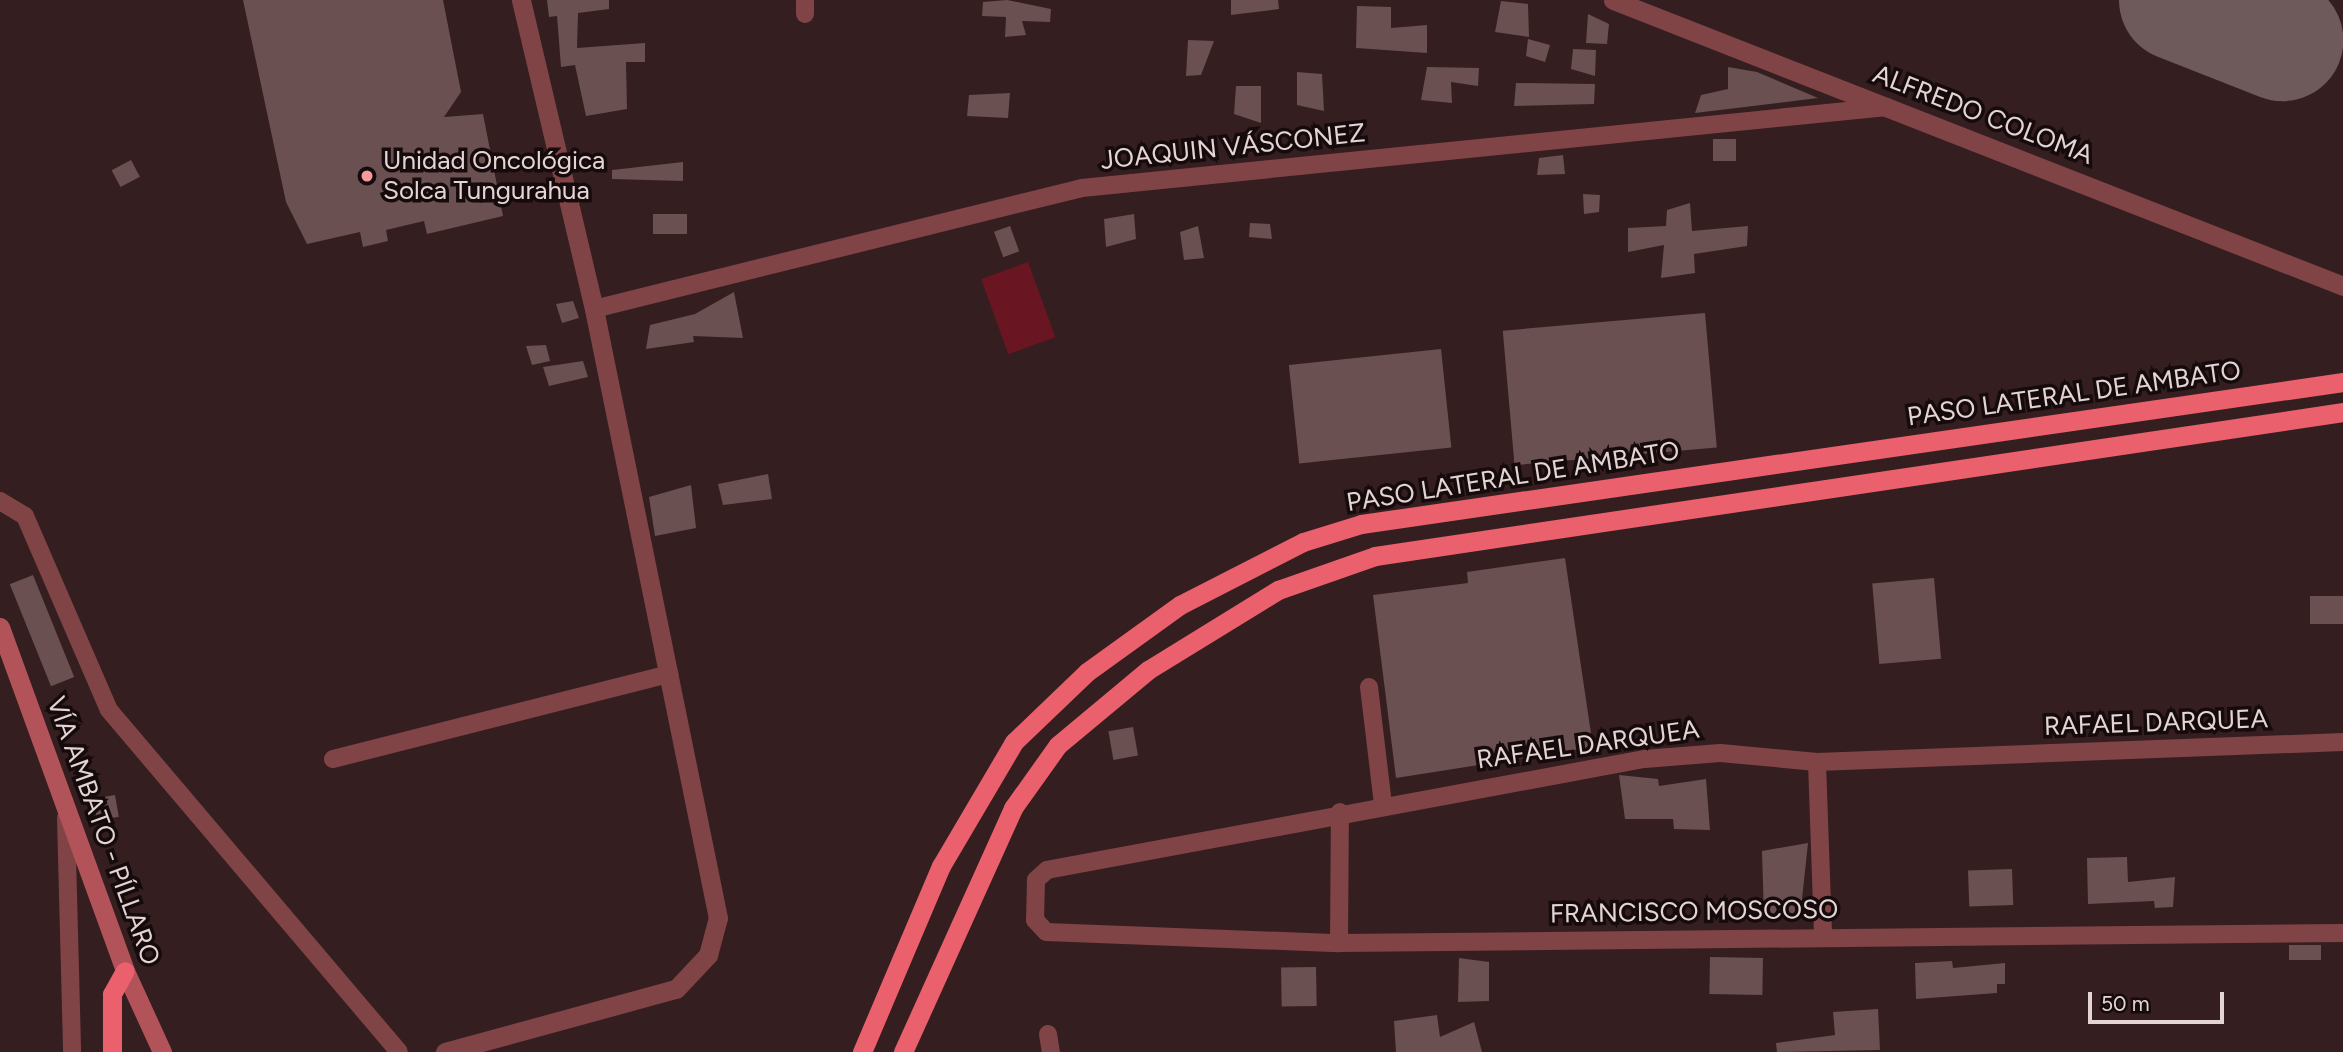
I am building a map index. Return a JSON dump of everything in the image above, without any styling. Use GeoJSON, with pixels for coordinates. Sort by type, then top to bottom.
{"type":"FeatureCollection","features":[{"type":"Feature","properties":{"kind":"highway","name":"PASO LATERAL DE AMBATO"},"geometry":{"type":"LineString","coordinates":[[862,1052],[941,866],[1014,742],[1087,672],[1219,580],[1361,524],[2343,382]]}},
{"type":"Feature","properties":{"kind":"highway"},"geometry":{"type":"LineString","coordinates":[[903,1052],[1013,808],[1058,745],[1148,670],[1238,608],[1375,556],[2343,412]]}},
{"type":"Feature","properties":{"kind":"highway"},"geometry":{"type":"LineString","coordinates":[[1893,446],[1897,479]]}},
{"type":"Feature","properties":{"kind":"highway"},"geometry":{"type":"LineString","coordinates":[[113,1052],[112,994],[125,971]]}},
{"type":"Feature","properties":{"kind":"highway"},"geometry":{"type":"LineString","coordinates":[[857,1052],[887,991]]}},
{"type":"Feature","properties":{"kind":"main road","name":"VÍA AMBATO - PÍLLARO"},"geometry":{"type":"LineString","coordinates":[[0,627],[125,971],[162,1052]]}},
{"type":"Feature","properties":{"kind":"street"},"geometry":{"type":"LineString","coordinates":[[445,1052],[676,989],[708,955],[718,918],[594,309],[521,0]]}},
{"type":"Feature","properties":{"kind":"street","name":"ALFREDO COLOMA"},"geometry":{"type":"LineString","coordinates":[[1613,0],[2338,284]]}},
{"type":"Feature","properties":{"kind":"street","name":"JOAQUIN VÁSCONEZ"},"geometry":{"type":"LineString","coordinates":[[594,309],[1082,188],[1889,107]]}},
{"type":"Feature","properties":{"kind":"street"},"geometry":{"type":"LineString","coordinates":[[0,502],[25,516],[110,710],[399,1052]]}},
{"type":"Feature","properties":{"kind":"street"},"geometry":{"type":"LineString","coordinates":[[333,759],[669,674]]}},
{"type":"Feature","properties":{"kind":"street"},"geometry":{"type":"LineString","coordinates":[[1369,687],[1382,804]]}},
{"type":"Feature","properties":{"kind":"street","name":"RAFAEL DARQUEA"},"geometry":{"type":"LineString","coordinates":[[1046,932],[1035,920],[1040,873],[1382,804],[1644,759],[1720,753],[1817,762],[2343,742]]}},
{"type":"Feature","properties":{"kind":"street"},"geometry":{"type":"LineString","coordinates":[[1817,762],[1823,936]]}},
{"type":"Feature","properties":{"kind":"street"},"geometry":{"type":"LineString","coordinates":[[66,803],[72,1052]]}},
{"type":"Feature","properties":{"kind":"street"},"geometry":{"type":"LineString","coordinates":[[1339,943],[1340,812]]}},
{"type":"Feature","properties":{"kind":"street","name":"FRANCISCO MOSCOSO"},"geometry":{"type":"LineString","coordinates":[[1046,932],[1339,943],[1823,936],[2343,933]]}},
{"type":"Feature","properties":{"kind":"street"},"geometry":{"type":"LineString","coordinates":[[1048,1034],[1051,1052]]}},
{"type":"Feature","properties":{"kind":"shaded area"},"geometry":{"type":"Polygon","coordinates":[[[1028,262],[1055,337],[1008,354],[981,279],[1028,262]]]}},
{"type":"Feature","properties":{"kind":"building"},"geometry":{"type":"Polygon","coordinates":[[[243,0],[443,0],[461,92],[444,117],[483,114],[503,216],[427,234],[424,221],[386,230],[388,241],[363,247],[360,232],[307,244],[286,202],[243,0]]]}},
{"type":"Feature","properties":{"kind":"building"},"geometry":{"type":"Polygon","coordinates":[[[547,0],[609,0],[609,9],[578,13],[577,48],[645,43],[645,62],[626,62],[627,109],[586,116],[575,65],[561,67],[557,16],[549,17],[547,0]]]}},
{"type":"Feature","properties":{"kind":"building"},"geometry":{"type":"Polygon","coordinates":[[[1007,0],[1051,9],[1050,22],[1022,21],[1026,35],[1005,37],[1006,17],[982,16],[983,2],[1007,0]]]}},
{"type":"Feature","properties":{"kind":"building"},"geometry":{"type":"Polygon","coordinates":[[[1231,0],[1278,0],[1279,9],[1231,15],[1231,0]]]}},
{"type":"Feature","properties":{"kind":"building"},"geometry":{"type":"Polygon","coordinates":[[[1501,1],[1528,4],[1529,37],[1495,32],[1501,1]]]}},
{"type":"Feature","properties":{"kind":"building"},"geometry":{"type":"Polygon","coordinates":[[[1357,6],[1391,7],[1391,28],[1427,25],[1427,53],[1356,48],[1357,6]]]}},
{"type":"Feature","properties":{"kind":"building"},"geometry":{"type":"Polygon","coordinates":[[[1588,14],[1609,24],[1607,44],[1586,43],[1588,14]]]}},
{"type":"Feature","properties":{"kind":"building"},"geometry":{"type":"Polygon","coordinates":[[[1528,39],[1550,45],[1545,62],[1526,56],[1528,39]]]}},
{"type":"Feature","properties":{"kind":"building"},"geometry":{"type":"Polygon","coordinates":[[[1188,40],[1214,41],[1201,75],[1186,76],[1188,40]]]}},
{"type":"Feature","properties":{"kind":"building"},"geometry":{"type":"Polygon","coordinates":[[[1573,49],[1596,50],[1595,76],[1571,69],[1573,49]]]}},
{"type":"Feature","properties":{"kind":"building"},"geometry":{"type":"Polygon","coordinates":[[[1427,67],[1479,68],[1478,86],[1451,82],[1452,103],[1421,100],[1427,67]]]}},
{"type":"Feature","properties":{"kind":"building"},"geometry":{"type":"Polygon","coordinates":[[[1728,67],[1757,72],[1818,98],[1695,113],[1701,95],[1728,89],[1728,67]]]}},
{"type":"Feature","properties":{"kind":"building"},"geometry":{"type":"Polygon","coordinates":[[[1297,72],[1322,74],[1324,111],[1297,105],[1297,72]]]}},
{"type":"Feature","properties":{"kind":"building"},"geometry":{"type":"Polygon","coordinates":[[[1516,83],[1595,84],[1594,104],[1514,106],[1516,83]]]}},
{"type":"Feature","properties":{"kind":"building"},"geometry":{"type":"Polygon","coordinates":[[[1236,86],[1261,86],[1261,123],[1234,114],[1236,86]]]}},
{"type":"Feature","properties":{"kind":"building"},"geometry":{"type":"Polygon","coordinates":[[[1010,93],[1008,118],[967,116],[969,95],[1010,93]]]}},
{"type":"Feature","properties":{"kind":"building"},"geometry":{"type":"Polygon","coordinates":[[[1713,139],[1736,139],[1736,161],[1713,161],[1713,139]]]}},
{"type":"Feature","properties":{"kind":"building"},"geometry":{"type":"Polygon","coordinates":[[[1563,155],[1565,174],[1537,175],[1539,158],[1563,155]]]}},
{"type":"Feature","properties":{"kind":"building"},"geometry":{"type":"Polygon","coordinates":[[[131,160],[140,177],[120,187],[112,170],[131,160]]]}},
{"type":"Feature","properties":{"kind":"building"},"geometry":{"type":"Polygon","coordinates":[[[683,162],[683,181],[612,179],[612,170],[683,162]]]}},
{"type":"Feature","properties":{"kind":"building"},"geometry":{"type":"Polygon","coordinates":[[[1583,194],[1600,195],[1599,212],[1584,214],[1583,194]]]}},
{"type":"Feature","properties":{"kind":"building"},"geometry":{"type":"Polygon","coordinates":[[[1690,203],[1692,231],[1748,226],[1747,246],[1694,254],[1695,273],[1661,278],[1664,245],[1628,252],[1628,228],[1666,226],[1667,210],[1690,203]]]}},
{"type":"Feature","properties":{"kind":"building"},"geometry":{"type":"Polygon","coordinates":[[[653,214],[687,214],[687,234],[653,234],[653,214]]]}},
{"type":"Feature","properties":{"kind":"building"},"geometry":{"type":"Polygon","coordinates":[[[1134,214],[1136,239],[1106,247],[1104,219],[1134,214]]]}},
{"type":"Feature","properties":{"kind":"building"},"geometry":{"type":"Polygon","coordinates":[[[1250,223],[1270,224],[1272,239],[1249,237],[1250,223]]]}},
{"type":"Feature","properties":{"kind":"building"},"geometry":{"type":"Polygon","coordinates":[[[1010,226],[1019,251],[1003,257],[994,232],[1010,226]]]}},
{"type":"Feature","properties":{"kind":"building"},"geometry":{"type":"Polygon","coordinates":[[[1198,226],[1204,258],[1184,260],[1180,232],[1198,226]]]}},
{"type":"Feature","properties":{"kind":"building"},"geometry":{"type":"Polygon","coordinates":[[[734,292],[743,338],[693,336],[694,342],[646,349],[650,325],[695,314],[734,292]]]}},
{"type":"Feature","properties":{"kind":"building"},"geometry":{"type":"Polygon","coordinates":[[[573,301],[579,318],[562,323],[556,304],[573,301]]]}},
{"type":"Feature","properties":{"kind":"building"},"geometry":{"type":"Polygon","coordinates":[[[1705,313],[1717,447],[1515,465],[1503,331],[1705,313]]]}},
{"type":"Feature","properties":{"kind":"building"},"geometry":{"type":"Polygon","coordinates":[[[546,345],[550,361],[532,365],[526,346],[546,345]]]}},
{"type":"Feature","properties":{"kind":"building"},"geometry":{"type":"Polygon","coordinates":[[[1441,349],[1451,447],[1299,463],[1289,365],[1441,349]]]}},
{"type":"Feature","properties":{"kind":"building"},"geometry":{"type":"Polygon","coordinates":[[[583,361],[588,377],[549,386],[543,367],[583,361]]]}},
{"type":"Feature","properties":{"kind":"building"},"geometry":{"type":"Polygon","coordinates":[[[768,474],[772,499],[723,505],[718,484],[768,474]]]}},
{"type":"Feature","properties":{"kind":"building"},"geometry":{"type":"Polygon","coordinates":[[[691,485],[696,528],[655,536],[649,497],[691,485]]]}},
{"type":"Feature","properties":{"kind":"building"},"geometry":{"type":"Polygon","coordinates":[[[1565,558],[1593,747],[1396,778],[1373,595],[1468,583],[1467,572],[1565,558]]]}},
{"type":"Feature","properties":{"kind":"building"},"geometry":{"type":"Polygon","coordinates":[[[33,575],[74,677],[51,686],[10,584],[33,575]]]}},
{"type":"Feature","properties":{"kind":"building"},"geometry":{"type":"Polygon","coordinates":[[[1934,578],[1941,659],[1879,664],[1872,583],[1934,578]]]}},
{"type":"Feature","properties":{"kind":"building"},"geometry":{"type":"Polygon","coordinates":[[[2310,596],[2343,596],[2343,624],[2310,624],[2310,596]]]}},
{"type":"Feature","properties":{"kind":"building"},"geometry":{"type":"Polygon","coordinates":[[[1133,727],[1138,756],[1113,760],[1108,731],[1133,727]]]}},
{"type":"Feature","properties":{"kind":"building"},"geometry":{"type":"Polygon","coordinates":[[[1619,775],[1658,779],[1659,786],[1706,779],[1710,830],[1674,829],[1673,819],[1625,819],[1619,775]]]}},
{"type":"Feature","properties":{"kind":"building"},"geometry":{"type":"Polygon","coordinates":[[[115,795],[119,817],[97,820],[93,799],[115,795]]]}},
{"type":"Feature","properties":{"kind":"building"},"geometry":{"type":"Polygon","coordinates":[[[1808,843],[1800,918],[1764,917],[1762,851],[1808,843]]]}},
{"type":"Feature","properties":{"kind":"building"},"geometry":{"type":"Polygon","coordinates":[[[2127,857],[2128,882],[2175,877],[2173,907],[2155,908],[2154,901],[2088,904],[2087,858],[2127,857]]]}},
{"type":"Feature","properties":{"kind":"building"},"geometry":{"type":"Polygon","coordinates":[[[2012,869],[2013,905],[1969,907],[1968,871],[2012,869]]]}},
{"type":"Feature","properties":{"kind":"building"},"geometry":{"type":"Polygon","coordinates":[[[2289,945],[2321,945],[2321,960],[2289,960],[2289,945]]]}},
{"type":"Feature","properties":{"kind":"building"},"geometry":{"type":"Polygon","coordinates":[[[1710,957],[1763,958],[1762,995],[1709,994],[1710,957]]]}},
{"type":"Feature","properties":{"kind":"building"},"geometry":{"type":"Polygon","coordinates":[[[1459,958],[1489,962],[1489,1001],[1458,1002],[1459,958]]]}},
{"type":"Feature","properties":{"kind":"building"},"geometry":{"type":"Polygon","coordinates":[[[1952,961],[1953,968],[2005,963],[2005,984],[1997,984],[1997,993],[1916,999],[1915,963],[1952,961]]]}},
{"type":"Feature","properties":{"kind":"building"},"geometry":{"type":"Polygon","coordinates":[[[1316,967],[1317,1006],[1282,1007],[1281,968],[1316,967]]]}},
{"type":"Feature","properties":{"kind":"building"},"geometry":{"type":"Polygon","coordinates":[[[1878,1009],[1880,1050],[1777,1052],[1776,1043],[1835,1035],[1833,1012],[1878,1009]]]}},
{"type":"Feature","properties":{"kind":"building"},"geometry":{"type":"Polygon","coordinates":[[[1437,1015],[1440,1037],[1474,1022],[1482,1052],[1396,1052],[1394,1021],[1437,1015]]]}},
{"type":"Feature","properties":{"kind":"runway"},"geometry":{"type":"LineString","coordinates":[[2180,0],[2282,40]]}},
{"type":"Feature","properties":{"kind":"place","name":"Unidad Oncológica Solca Tungurahua"},"geometry":{"type":"Point","coordinates":[367,176]}}]}
